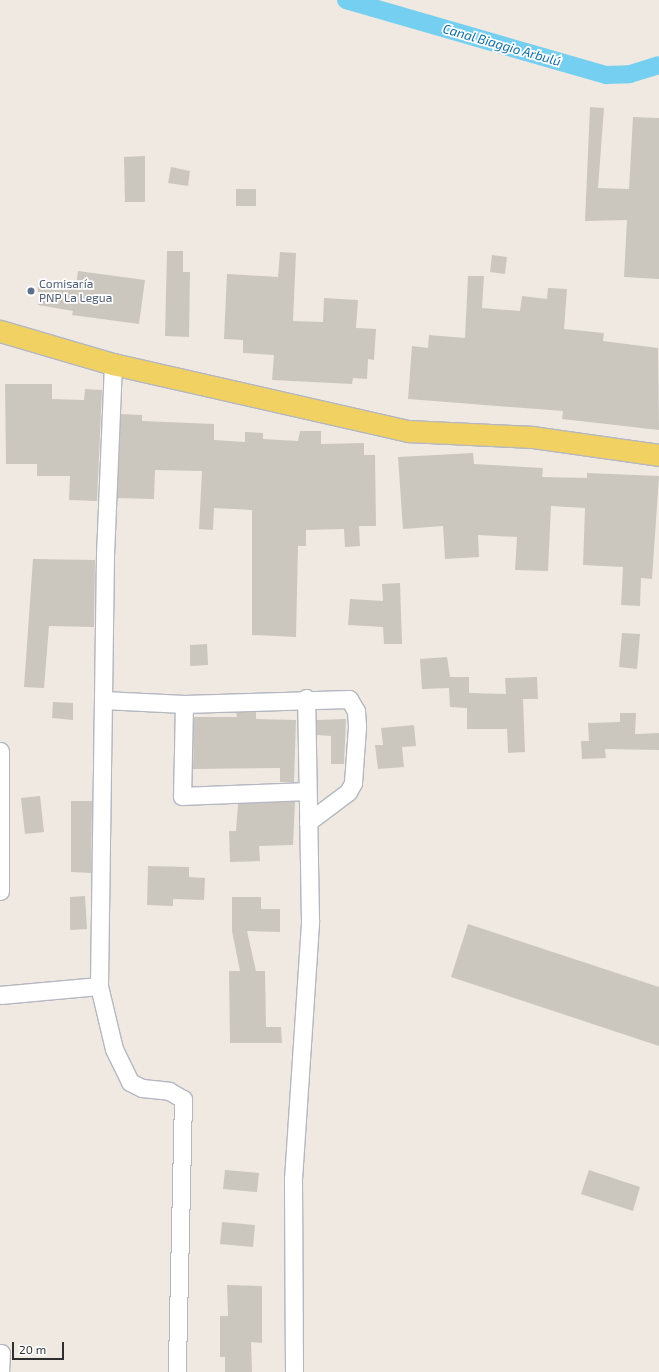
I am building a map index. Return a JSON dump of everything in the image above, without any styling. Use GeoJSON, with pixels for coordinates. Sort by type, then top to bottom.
{"type":"FeatureCollection","features":[{"type":"Feature","properties":{"kind":"main road"},"geometry":{"type":"LineString","coordinates":[[0,331],[113,364],[408,431],[533,437],[659,455]]}},
{"type":"Feature","properties":{"kind":"street"},"geometry":{"type":"LineString","coordinates":[[113,364],[103,700],[99,986],[114,1049],[130,1082],[142,1088],[169,1090],[183,1099],[177,1372]]}},
{"type":"Feature","properties":{"kind":"street"},"geometry":{"type":"LineString","coordinates":[[103,700],[184,704],[306,698],[349,699],[356,711],[357,727],[356,767],[350,787],[308,822]]}},
{"type":"Feature","properties":{"kind":"street"},"geometry":{"type":"LineString","coordinates":[[294,1372],[293,1179],[310,920],[306,698]]}},
{"type":"Feature","properties":{"kind":"street"},"geometry":{"type":"LineString","coordinates":[[184,704],[182,796],[307,790]]}},
{"type":"Feature","properties":{"kind":"street"},"geometry":{"type":"LineString","coordinates":[[0,751],[0,891]]}},
{"type":"Feature","properties":{"kind":"street"},"geometry":{"type":"LineString","coordinates":[[0,995],[99,986]]}},
{"type":"Feature","properties":{"kind":"street"},"geometry":{"type":"LineString","coordinates":[[0,1372],[1,1353]]}},
{"type":"Feature","properties":{"kind":"building"},"geometry":{"type":"Polygon","coordinates":[[[590,107],[604,108],[598,188],[629,189],[633,117],[659,118],[659,279],[624,277],[627,220],[585,221],[590,107]]]}},
{"type":"Feature","properties":{"kind":"building"},"geometry":{"type":"Polygon","coordinates":[[[145,156],[145,202],[125,202],[124,157],[145,156]]]}},
{"type":"Feature","properties":{"kind":"building"},"geometry":{"type":"Polygon","coordinates":[[[171,167],[190,171],[188,186],[168,183],[171,167]]]}},
{"type":"Feature","properties":{"kind":"building"},"geometry":{"type":"Polygon","coordinates":[[[236,189],[256,189],[256,206],[236,206],[236,189]]]}},
{"type":"Feature","properties":{"kind":"building"},"geometry":{"type":"Polygon","coordinates":[[[167,251],[183,251],[183,272],[190,272],[189,337],[165,336],[167,251]]]}},
{"type":"Feature","properties":{"kind":"building"},"geometry":{"type":"Polygon","coordinates":[[[280,252],[296,253],[293,321],[323,322],[324,298],[358,300],[356,328],[376,329],[374,360],[368,359],[367,379],[353,378],[352,384],[272,380],[274,355],[243,353],[243,340],[224,339],[227,274],[278,277],[280,252]]]}},
{"type":"Feature","properties":{"kind":"building"},"geometry":{"type":"Polygon","coordinates":[[[492,255],[507,257],[505,274],[490,272],[492,255]]]}},
{"type":"Feature","properties":{"kind":"building"},"geometry":{"type":"Polygon","coordinates":[[[78,271],[145,280],[139,324],[72,315],[73,311],[38,305],[38,286],[76,285],[78,271]]]}},
{"type":"Feature","properties":{"kind":"building"},"geometry":{"type":"Polygon","coordinates":[[[468,276],[484,276],[482,308],[520,311],[522,296],[547,299],[548,288],[567,289],[564,329],[604,333],[603,341],[658,348],[659,430],[562,419],[563,411],[408,399],[412,346],[428,348],[429,335],[465,338],[468,276]]]}},
{"type":"Feature","properties":{"kind":"building"},"geometry":{"type":"Polygon","coordinates":[[[5,384],[52,384],[52,399],[84,400],[85,389],[102,390],[97,501],[69,500],[70,476],[37,476],[37,464],[6,464],[5,384]]]}},
{"type":"Feature","properties":{"kind":"building"},"geometry":{"type":"Polygon","coordinates":[[[121,414],[142,415],[142,421],[214,424],[214,440],[245,442],[245,432],[263,433],[263,439],[298,441],[300,431],[321,431],[321,444],[364,443],[364,455],[375,455],[376,526],[359,526],[360,546],[345,547],[344,529],[306,530],[306,546],[298,546],[296,637],[252,635],[252,510],[214,508],[213,530],[199,529],[202,471],[155,470],[154,499],[117,498],[121,414]]]}},
{"type":"Feature","properties":{"kind":"building"},"geometry":{"type":"Polygon","coordinates":[[[473,453],[474,464],[543,468],[542,477],[587,478],[587,473],[659,476],[652,579],[641,578],[640,606],[621,605],[623,567],[583,565],[585,508],[551,506],[548,571],[515,570],[517,537],[478,535],[479,557],[445,559],[443,526],[403,529],[398,457],[473,453]]]}},
{"type":"Feature","properties":{"kind":"building"},"geometry":{"type":"Polygon","coordinates":[[[33,559],[95,560],[94,627],[49,626],[44,688],[24,687],[33,559]]]}},
{"type":"Feature","properties":{"kind":"building"},"geometry":{"type":"Polygon","coordinates":[[[400,583],[402,644],[384,644],[383,627],[348,625],[350,599],[383,601],[382,584],[400,583]]]}},
{"type":"Feature","properties":{"kind":"building"},"geometry":{"type":"Polygon","coordinates":[[[622,633],[640,634],[637,669],[619,667],[622,633]]]}},
{"type":"Feature","properties":{"kind":"building"},"geometry":{"type":"Polygon","coordinates":[[[207,644],[208,665],[190,666],[190,645],[207,644]]]}},
{"type":"Feature","properties":{"kind":"building"},"geometry":{"type":"Polygon","coordinates":[[[447,657],[450,677],[469,677],[469,693],[506,694],[505,678],[537,677],[538,699],[523,699],[525,752],[508,753],[507,729],[467,729],[467,708],[450,707],[449,688],[422,689],[420,659],[447,657]]]}},
{"type":"Feature","properties":{"kind":"building"},"geometry":{"type":"Polygon","coordinates":[[[53,702],[73,703],[73,720],[52,718],[53,702]]]}},
{"type":"Feature","properties":{"kind":"building"},"geometry":{"type":"Polygon","coordinates":[[[236,712],[256,712],[256,719],[296,720],[294,782],[280,782],[280,768],[193,769],[194,717],[237,717],[236,712]]]}},
{"type":"Feature","properties":{"kind":"building"},"geometry":{"type":"Polygon","coordinates":[[[620,713],[636,713],[635,734],[659,733],[659,750],[605,749],[606,758],[582,759],[581,741],[589,741],[588,723],[620,722],[620,713]]]}},
{"type":"Feature","properties":{"kind":"building"},"geometry":{"type":"Polygon","coordinates":[[[346,719],[344,764],[331,764],[331,736],[317,735],[316,720],[346,719]]]}},
{"type":"Feature","properties":{"kind":"building"},"geometry":{"type":"Polygon","coordinates":[[[414,725],[416,746],[402,747],[404,767],[378,769],[375,745],[383,745],[381,728],[414,725]]]}},
{"type":"Feature","properties":{"kind":"building"},"geometry":{"type":"Polygon","coordinates":[[[40,796],[44,832],[25,834],[21,798],[40,796]]]}},
{"type":"Feature","properties":{"kind":"building"},"geometry":{"type":"Polygon","coordinates":[[[71,801],[92,801],[91,873],[71,872],[71,801]]]}},
{"type":"Feature","properties":{"kind":"building"},"geometry":{"type":"Polygon","coordinates":[[[295,801],[293,845],[259,846],[260,861],[230,862],[229,831],[236,831],[238,804],[295,801]]]}},
{"type":"Feature","properties":{"kind":"building"},"geometry":{"type":"Polygon","coordinates":[[[148,866],[189,867],[189,877],[205,878],[204,900],[173,899],[173,906],[147,905],[148,866]]]}},
{"type":"Feature","properties":{"kind":"building"},"geometry":{"type":"Polygon","coordinates":[[[85,896],[87,929],[70,930],[70,897],[85,896]]]}},
{"type":"Feature","properties":{"kind":"building"},"geometry":{"type":"Polygon","coordinates":[[[232,897],[261,897],[261,909],[280,909],[280,932],[247,931],[256,971],[265,971],[266,1027],[281,1027],[282,1043],[230,1043],[229,971],[240,971],[232,931],[232,897]]]}},
{"type":"Feature","properties":{"kind":"building"},"geometry":{"type":"Polygon","coordinates":[[[468,924],[659,987],[659,1046],[451,977],[468,924]]]}},
{"type":"Feature","properties":{"kind":"building"},"geometry":{"type":"Polygon","coordinates":[[[225,1170],[259,1173],[257,1192],[223,1189],[225,1170]]]}},
{"type":"Feature","properties":{"kind":"building"},"geometry":{"type":"Polygon","coordinates":[[[589,1170],[640,1187],[633,1211],[581,1194],[589,1170]]]}},
{"type":"Feature","properties":{"kind":"building"},"geometry":{"type":"Polygon","coordinates":[[[222,1222],[255,1225],[253,1247],[220,1244],[222,1222]]]}},
{"type":"Feature","properties":{"kind":"building"},"geometry":{"type":"Polygon","coordinates":[[[227,1285],[262,1286],[262,1343],[251,1342],[252,1372],[225,1372],[225,1357],[220,1357],[220,1316],[228,1316],[227,1285]]]}},
{"type":"Feature","properties":{"kind":"waterway","name":"Canal Biaggio Arbulú"},"geometry":{"type":"LineString","coordinates":[[346,0],[606,75],[630,74],[659,65]]}},
{"type":"Feature","properties":{"kind":"place","name":"Comisaría PNP La Legua"},"geometry":{"type":"Point","coordinates":[31,291]}}]}
